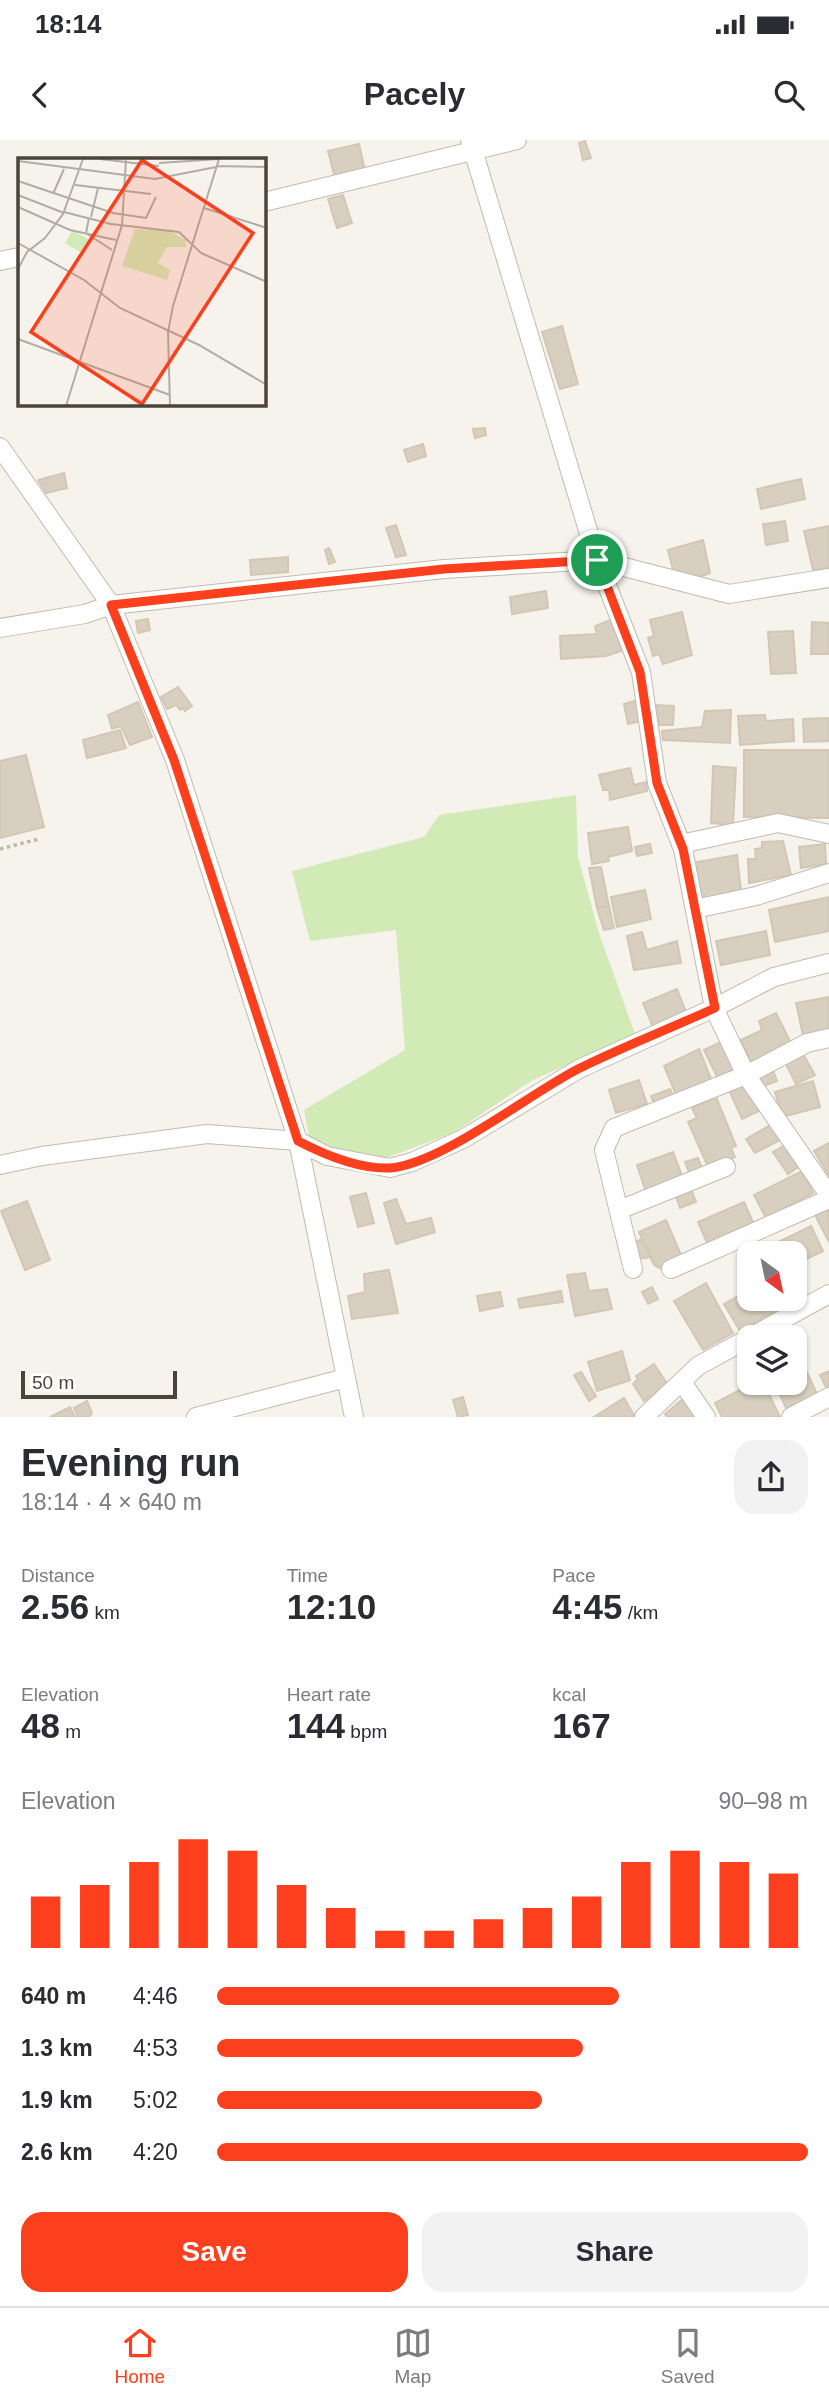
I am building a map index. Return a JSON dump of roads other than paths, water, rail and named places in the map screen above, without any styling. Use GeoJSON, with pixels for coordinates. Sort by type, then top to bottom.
{"type":"FeatureCollection","features":[{"type":"Feature","properties":{"kind":"street"},"geometry":{"type":"LineString","coordinates":[[266,201],[472,145],[517,140]]}},
{"type":"Feature","properties":{"kind":"street"},"geometry":{"type":"LineString","coordinates":[[472,145],[597,560],[640,672],[657,783],[681,844],[715,1008],[746,1074],[829,1197],[671,1269]]}},
{"type":"Feature","properties":{"kind":"street"},"geometry":{"type":"LineString","coordinates":[[0,261],[18,257]]}},
{"type":"Feature","properties":{"kind":"street"},"geometry":{"type":"LineString","coordinates":[[0,447],[111,605],[174,760],[298,1141],[354,1417]]}},
{"type":"Feature","properties":{"kind":"street"},"geometry":{"type":"LineString","coordinates":[[0,628],[85,614],[111,605],[444,569],[597,560],[729,594],[829,578]]}},
{"type":"Feature","properties":{"kind":"street"},"geometry":{"type":"LineString","coordinates":[[681,844],[778,823],[829,834]]}},
{"type":"Feature","properties":{"kind":"street"},"geometry":{"type":"LineString","coordinates":[[695,909],[756,896],[829,873]]}},
{"type":"Feature","properties":{"kind":"street"},"geometry":{"type":"LineString","coordinates":[[0,1165],[43,1156],[207,1134],[298,1141],[327,1156],[390,1168],[412,1162],[463,1139],[579,1069],[715,1008],[774,977],[829,963]]}},
{"type":"Feature","properties":{"kind":"street"},"geometry":{"type":"LineString","coordinates":[[633,1269],[604,1150],[614,1128],[746,1074],[807,1043],[829,1038]]}},
{"type":"Feature","properties":{"kind":"street"},"geometry":{"type":"LineString","coordinates":[[619,1209],[726,1167]]}},
{"type":"Feature","properties":{"kind":"street"},"geometry":{"type":"LineString","coordinates":[[644,1417],[698,1366],[829,1294]]}},
{"type":"Feature","properties":{"kind":"street"},"geometry":{"type":"LineString","coordinates":[[196,1417],[346,1378]]}},
{"type":"Feature","properties":{"kind":"street"},"geometry":{"type":"LineString","coordinates":[[682,1382],[706,1417]]}},
{"type":"Feature","properties":{"kind":"street"},"geometry":{"type":"LineString","coordinates":[[791,1417],[829,1398]]}}]}
